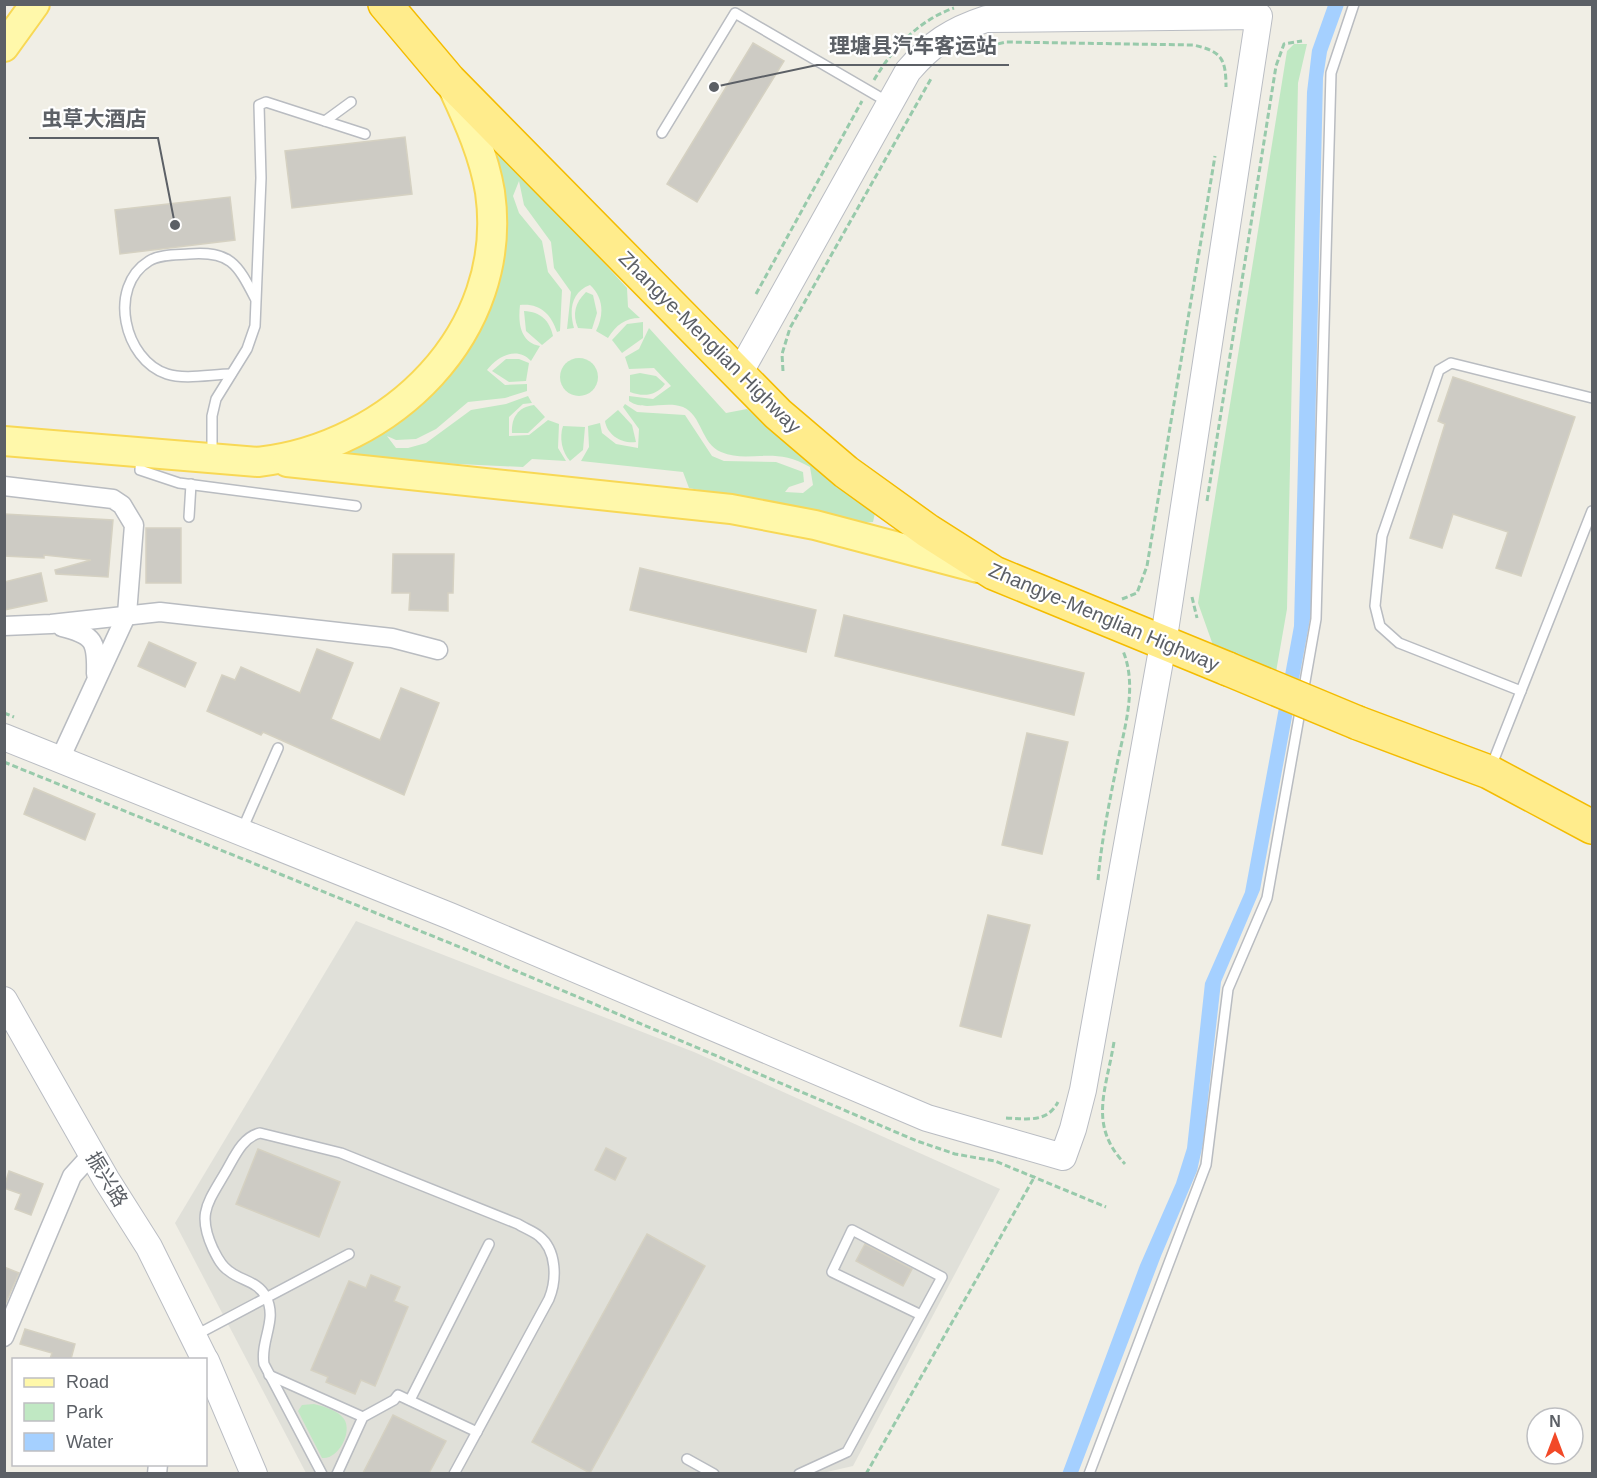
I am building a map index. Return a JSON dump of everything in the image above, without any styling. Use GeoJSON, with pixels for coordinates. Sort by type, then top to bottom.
{"type":"FeatureCollection","features":[{"type":"Feature","properties":{"kind":"highway","name":"Zhangye-Menglian Highway"},"geometry":{"type":"LineString","coordinates":[[399,15],[449,80],[778,414],[846,472],[928,531],[994,573],[1358,723],[1489,772],[1593,827]]}},
{"type":"Feature","properties":{"kind":"main road"},"geometry":{"type":"LineString","coordinates":[[4,47],[35,4]]}},
{"type":"Feature","properties":{"kind":"main road"},"geometry":{"type":"LineString","coordinates":[[274,460],[297,456],[348,436],[401,404],[454,348],[470,315],[488,262],[490,193],[476,139],[449,80]]}},
{"type":"Feature","properties":{"kind":"main road"},"geometry":{"type":"LineString","coordinates":[[4,441],[212,460],[274,460],[731,509],[814,525],[994,573]]}},
{"type":"Feature","properties":{"kind":"street"},"geometry":{"type":"LineString","coordinates":[[4,737],[450,916],[927,1118],[1063,1157],[1073,1130],[1083,1090],[1163,644],[1260,10],[986,19],[946,35],[928,48],[908,71],[739,374]]}},
{"type":"Feature","properties":{"kind":"street"},"geometry":{"type":"LineString","coordinates":[[4,486],[105,496],[122,504],[134,525],[128,614],[60,759]]}},
{"type":"Feature","properties":{"kind":"street"},"geometry":{"type":"LineString","coordinates":[[4,626],[51,624],[160,612],[392,638],[438,650]]}},
{"type":"Feature","properties":{"kind":"street"},"geometry":{"type":"LineString","coordinates":[[51,624],[81,632],[91,639],[96,657],[96,680]]}},
{"type":"Feature","properties":{"kind":"street","name":"振兴路"},"geometry":{"type":"LineString","coordinates":[[4,1000],[92,1154],[149,1247],[201,1354]]}},
{"type":"Feature","properties":{"kind":"street"},"geometry":{"type":"LineString","coordinates":[[4,1337],[72,1176],[92,1154]]}},
{"type":"Feature","properties":{"kind":"street","name":"振兴路"},"geometry":{"type":"LineString","coordinates":[[207,1367],[254,1473]]}},
{"type":"Feature","properties":{"kind":"lane"},"geometry":{"type":"LineString","coordinates":[[1089,1473],[1206,1166],[1228,989],[1267,898],[1269,887],[1316,619],[1330,88],[1336,54],[1354,4]]}},
{"type":"Feature","properties":{"kind":"lane"},"geometry":{"type":"LineString","coordinates":[[662,133],[735,13],[890,104]]}},
{"type":"Feature","properties":{"kind":"lane"},"geometry":{"type":"LineString","coordinates":[[212,460],[213,407],[254,336],[261,178],[259,105],[266,102],[364,134]]}},
{"type":"Feature","properties":{"kind":"lane"},"geometry":{"type":"LineString","coordinates":[[325,121],[351,102]]}},
{"type":"Feature","properties":{"kind":"lane"},"geometry":{"type":"LineString","coordinates":[[231,374],[170,375],[147,362],[134,343],[127,326],[125,302],[128,289],[134,277],[149,261],[163,256],[209,252],[218,253],[237,268],[256,300]]}},
{"type":"Feature","properties":{"kind":"lane"},"geometry":{"type":"LineString","coordinates":[[1521,691],[1399,643],[1380,626],[1375,606],[1382,536],[1439,370],[1451,363],[1593,398]]}},
{"type":"Feature","properties":{"kind":"lane"},"geometry":{"type":"LineString","coordinates":[[141,454],[140,470],[191,484],[356,506]]}},
{"type":"Feature","properties":{"kind":"lane"},"geometry":{"type":"LineString","coordinates":[[189,517],[191,484]]}},
{"type":"Feature","properties":{"kind":"lane"},"geometry":{"type":"LineString","coordinates":[[1489,772],[1593,511]]}},
{"type":"Feature","properties":{"kind":"lane"},"geometry":{"type":"LineString","coordinates":[[242,832],[278,748]]}},
{"type":"Feature","properties":{"kind":"lane"},"geometry":{"type":"LineString","coordinates":[[322,1473],[269,1375],[263,1359],[272,1317],[266,1298],[256,1285],[224,1267],[207,1234],[203,1215],[239,1149],[251,1135],[260,1133],[341,1153],[518,1224],[539,1236],[552,1257],[554,1287],[454,1473]]}},
{"type":"Feature","properties":{"kind":"lane"},"geometry":{"type":"LineString","coordinates":[[799,1473],[847,1452],[942,1277],[852,1230],[832,1272],[921,1315]]}},
{"type":"Feature","properties":{"kind":"lane"},"geometry":{"type":"LineString","coordinates":[[410,1401],[489,1244]]}},
{"type":"Feature","properties":{"kind":"lane"},"geometry":{"type":"LineString","coordinates":[[201,1354],[266,1298],[349,1254]]}},
{"type":"Feature","properties":{"kind":"lane"},"geometry":{"type":"LineString","coordinates":[[269,1375],[363,1417]]}},
{"type":"Feature","properties":{"kind":"lane"},"geometry":{"type":"LineString","coordinates":[[337,1473],[363,1417],[394,1400],[398,1395],[477,1432]]}},
{"type":"Feature","properties":{"kind":"lane"},"geometry":{"type":"LineString","coordinates":[[687,1459],[714,1473]]}},
{"type":"Feature","properties":{"kind":"path"},"geometry":{"type":"LineString","coordinates":[[1206,508],[1276,66],[1284,44],[1302,41]]}},
{"type":"Feature","properties":{"kind":"path"},"geometry":{"type":"LineString","coordinates":[[956,56],[975,48],[1006,42],[1193,45],[1213,50],[1221,58],[1226,75],[1225,94]]}},
{"type":"Feature","properties":{"kind":"path"},"geometry":{"type":"LineString","coordinates":[[783,371],[782,354],[790,328],[935,73]]}},
{"type":"Feature","properties":{"kind":"path"},"geometry":{"type":"LineString","coordinates":[[1117,600],[1137,593],[1147,566],[1216,150]]}},
{"type":"Feature","properties":{"kind":"path"},"geometry":{"type":"LineString","coordinates":[[1192,594],[1197,618]]}},
{"type":"Feature","properties":{"kind":"path"},"geometry":{"type":"LineString","coordinates":[[1098,885],[1129,693],[1128,665],[1119,644]]}},
{"type":"Feature","properties":{"kind":"path"},"geometry":{"type":"LineString","coordinates":[[4,762],[467,950],[916,1141],[955,1154],[995,1161],[1106,1208]]}},
{"type":"Feature","properties":{"kind":"path"},"geometry":{"type":"LineString","coordinates":[[1115,1035],[1102,1121],[1110,1148],[1125,1164]]}},
{"type":"Feature","properties":{"kind":"path"},"geometry":{"type":"LineString","coordinates":[[997,1117],[1028,1119],[1048,1116],[1060,1095]]}},
{"type":"Feature","properties":{"kind":"path"},"geometry":{"type":"LineString","coordinates":[[866,1473],[1035,1176]]}},
{"type":"Feature","properties":{"kind":"shaded area"},"geometry":{"type":"Polygon","coordinates":[[[356,921],[694,1052],[1000,1189],[853,1466],[818,1474],[306,1473],[175,1223],[356,921]]]}},
{"type":"Feature","properties":{"kind":"green space"},"geometry":{"type":"Polygon","coordinates":[[[1294,44],[1307,44],[1298,83],[1287,609],[1276,672],[1214,648],[1198,603],[1287,51],[1294,44]]]}},
{"type":"Feature","properties":{"kind":"green space"},"geometry":{"type":"Polygon","coordinates":[[[492,146],[515,166],[627,288],[628,307],[640,318],[621,323],[608,338],[596,331],[601,307],[598,295],[590,285],[575,297],[572,309],[574,328],[567,329],[571,292],[554,268],[551,242],[524,205],[519,181],[513,196],[519,213],[542,241],[548,272],[562,290],[560,331],[557,332],[552,320],[544,311],[533,306],[520,305],[519,318],[524,336],[533,344],[540,346],[531,361],[520,354],[508,355],[502,357],[487,370],[505,385],[527,384],[527,391],[505,398],[468,402],[436,429],[416,439],[396,440],[387,436],[396,448],[408,448],[426,443],[471,410],[506,404],[528,396],[532,403],[523,404],[509,417],[509,436],[529,435],[548,420],[559,424],[558,448],[566,461],[532,459],[523,467],[355,459],[337,455],[374,438],[391,427],[437,387],[463,355],[492,146]]]}},
{"type":"Feature","properties":{"kind":"green space"},"geometry":{"type":"Polygon","coordinates":[[[586,292],[593,295],[597,313],[592,329],[578,328],[575,318],[579,300],[586,292]]]}},
{"type":"Feature","properties":{"kind":"green space"},"geometry":{"type":"Polygon","coordinates":[[[524,311],[540,315],[549,325],[553,336],[542,345],[526,331],[524,311]]]}},
{"type":"Feature","properties":{"kind":"green space"},"geometry":{"type":"Polygon","coordinates":[[[643,322],[643,338],[622,353],[612,340],[627,324],[643,322]]]}},
{"type":"Feature","properties":{"kind":"green space"},"geometry":{"type":"Polygon","coordinates":[[[649,328],[726,413],[747,409],[875,513],[873,522],[861,523],[689,488],[683,472],[581,461],[589,447],[588,426],[600,423],[602,433],[616,444],[638,448],[639,429],[623,407],[625,404],[637,412],[685,415],[712,456],[724,461],[776,462],[803,472],[804,482],[789,487],[785,492],[803,493],[813,485],[810,467],[797,461],[785,457],[732,455],[714,448],[694,416],[683,407],[676,405],[642,406],[629,401],[629,396],[653,399],[671,386],[654,368],[629,369],[625,357],[639,349],[649,328]]]}},
{"type":"Feature","properties":{"kind":"green space"},"geometry":{"type":"Polygon","coordinates":[[[579,358],[586,359],[592,364],[597,370],[597,384],[592,390],[586,395],[579,396],[572,395],[566,390],[561,384],[560,377],[561,370],[566,364],[572,359],[579,358]]]}},
{"type":"Feature","properties":{"kind":"green space"},"geometry":{"type":"Polygon","coordinates":[[[506,359],[519,359],[529,363],[526,381],[509,382],[492,371],[506,359]]]}},
{"type":"Feature","properties":{"kind":"green space"},"geometry":{"type":"Polygon","coordinates":[[[640,373],[656,376],[665,384],[658,391],[649,394],[640,395],[630,392],[630,375],[640,373]]]}},
{"type":"Feature","properties":{"kind":"green space"},"geometry":{"type":"Polygon","coordinates":[[[534,405],[545,417],[528,433],[512,433],[514,418],[517,414],[524,408],[534,405]]]}},
{"type":"Feature","properties":{"kind":"green space"},"geometry":{"type":"Polygon","coordinates":[[[618,410],[632,425],[636,442],[626,442],[616,438],[606,426],[605,421],[618,410]]]}},
{"type":"Feature","properties":{"kind":"green space"},"geometry":{"type":"Polygon","coordinates":[[[563,426],[585,427],[583,450],[570,461],[562,445],[563,426]]]}},
{"type":"Feature","properties":{"kind":"green space"},"geometry":{"type":"Polygon","coordinates":[[[314,1404],[338,1414],[346,1424],[347,1431],[342,1444],[333,1455],[328,1457],[322,1458],[298,1411],[302,1405],[314,1404]]]}},
{"type":"Feature","properties":{"kind":"water"},"geometry":{"type":"Polygon","coordinates":[[[1328,5],[1344,5],[1327,52],[1323,78],[1311,614],[1260,890],[1221,982],[1203,1144],[1197,1171],[1161,1256],[1078,1473],[1062,1474],[1140,1265],[1176,1183],[1187,1148],[1205,983],[1245,892],[1294,626],[1307,92],[1312,50],[1328,5]]]}},
{"type":"Feature","properties":{"kind":"building"},"geometry":{"type":"Polygon","coordinates":[[[753,43],[784,61],[697,202],[667,184],[753,43]]]}},
{"type":"Feature","properties":{"kind":"building"},"geometry":{"type":"Polygon","coordinates":[[[405,137],[412,194],[292,208],[285,151],[405,137]]]}},
{"type":"Feature","properties":{"kind":"building"},"geometry":{"type":"Polygon","coordinates":[[[230,197],[235,240],[120,254],[115,210],[230,197]]]}},
{"type":"Feature","properties":{"kind":"building"},"geometry":{"type":"Polygon","coordinates":[[[1453,377],[1575,417],[1521,576],[1496,568],[1508,532],[1453,514],[1442,548],[1410,538],[1445,424],[1438,421],[1453,377]]]}},
{"type":"Feature","properties":{"kind":"building"},"geometry":{"type":"Polygon","coordinates":[[[4,514],[113,520],[108,577],[56,574],[55,570],[91,560],[44,555],[44,558],[4,556],[4,514]]]}},
{"type":"Feature","properties":{"kind":"building"},"geometry":{"type":"Polygon","coordinates":[[[146,528],[181,528],[181,583],[146,583],[146,528]]]}},
{"type":"Feature","properties":{"kind":"building"},"geometry":{"type":"Polygon","coordinates":[[[393,554],[454,554],[453,593],[448,593],[448,611],[409,610],[410,593],[392,593],[393,554]]]}},
{"type":"Feature","properties":{"kind":"building"},"geometry":{"type":"Polygon","coordinates":[[[640,568],[816,610],[806,652],[630,610],[640,568]]]}},
{"type":"Feature","properties":{"kind":"building"},"geometry":{"type":"Polygon","coordinates":[[[41,573],[47,601],[4,610],[4,582],[41,573]]]}},
{"type":"Feature","properties":{"kind":"building"},"geometry":{"type":"Polygon","coordinates":[[[844,615],[1084,673],[1074,715],[835,656],[844,615]]]}},
{"type":"Feature","properties":{"kind":"building"},"geometry":{"type":"Polygon","coordinates":[[[149,642],[196,663],[185,687],[138,666],[149,642]]]}},
{"type":"Feature","properties":{"kind":"building"},"geometry":{"type":"Polygon","coordinates":[[[317,649],[353,663],[331,719],[380,740],[401,688],[439,703],[404,795],[263,732],[261,735],[207,711],[222,675],[235,680],[241,667],[300,693],[317,649]]]}},
{"type":"Feature","properties":{"kind":"building"},"geometry":{"type":"Polygon","coordinates":[[[1027,733],[1068,742],[1042,854],[1002,845],[1027,733]]]}},
{"type":"Feature","properties":{"kind":"building"},"geometry":{"type":"Polygon","coordinates":[[[34,788],[95,814],[85,840],[24,814],[34,788]]]}},
{"type":"Feature","properties":{"kind":"building"},"geometry":{"type":"Polygon","coordinates":[[[988,915],[1030,925],[1001,1037],[960,1026],[988,915]]]}},
{"type":"Feature","properties":{"kind":"building"},"geometry":{"type":"Polygon","coordinates":[[[606,1148],[626,1158],[615,1180],[595,1170],[606,1148]]]}},
{"type":"Feature","properties":{"kind":"building"},"geometry":{"type":"Polygon","coordinates":[[[258,1149],[340,1182],[319,1237],[236,1204],[258,1149]]]}},
{"type":"Feature","properties":{"kind":"building"},"geometry":{"type":"Polygon","coordinates":[[[9,1171],[43,1184],[31,1215],[15,1209],[21,1194],[4,1188],[9,1171]]]}},
{"type":"Feature","properties":{"kind":"building"},"geometry":{"type":"Polygon","coordinates":[[[647,1234],[705,1266],[590,1473],[532,1442],[647,1234]]]}},
{"type":"Feature","properties":{"kind":"building"},"geometry":{"type":"Polygon","coordinates":[[[865,1244],[912,1269],[903,1286],[856,1261],[865,1244]]]}},
{"type":"Feature","properties":{"kind":"building"},"geometry":{"type":"Polygon","coordinates":[[[4,1267],[19,1273],[4,1307],[4,1267]]]}},
{"type":"Feature","properties":{"kind":"building"},"geometry":{"type":"Polygon","coordinates":[[[371,1275],[400,1287],[394,1301],[408,1307],[375,1386],[361,1380],[355,1394],[326,1382],[328,1377],[311,1370],[349,1281],[366,1288],[371,1275]]]}},
{"type":"Feature","properties":{"kind":"building"},"geometry":{"type":"Polygon","coordinates":[[[25,1329],[75,1344],[71,1358],[50,1358],[52,1353],[20,1344],[25,1329]]]}},
{"type":"Feature","properties":{"kind":"building"},"geometry":{"type":"Polygon","coordinates":[[[393,1415],[446,1441],[429,1473],[363,1473],[393,1415]]]}},
{"type":"Feature","properties":{"kind":"place","name":"理塘县汽车客运站"},"geometry":{"type":"Point","coordinates":[714,87]}},
{"type":"Feature","properties":{"kind":"place","name":"虫草大酒店"},"geometry":{"type":"Point","coordinates":[175,225]}}]}
